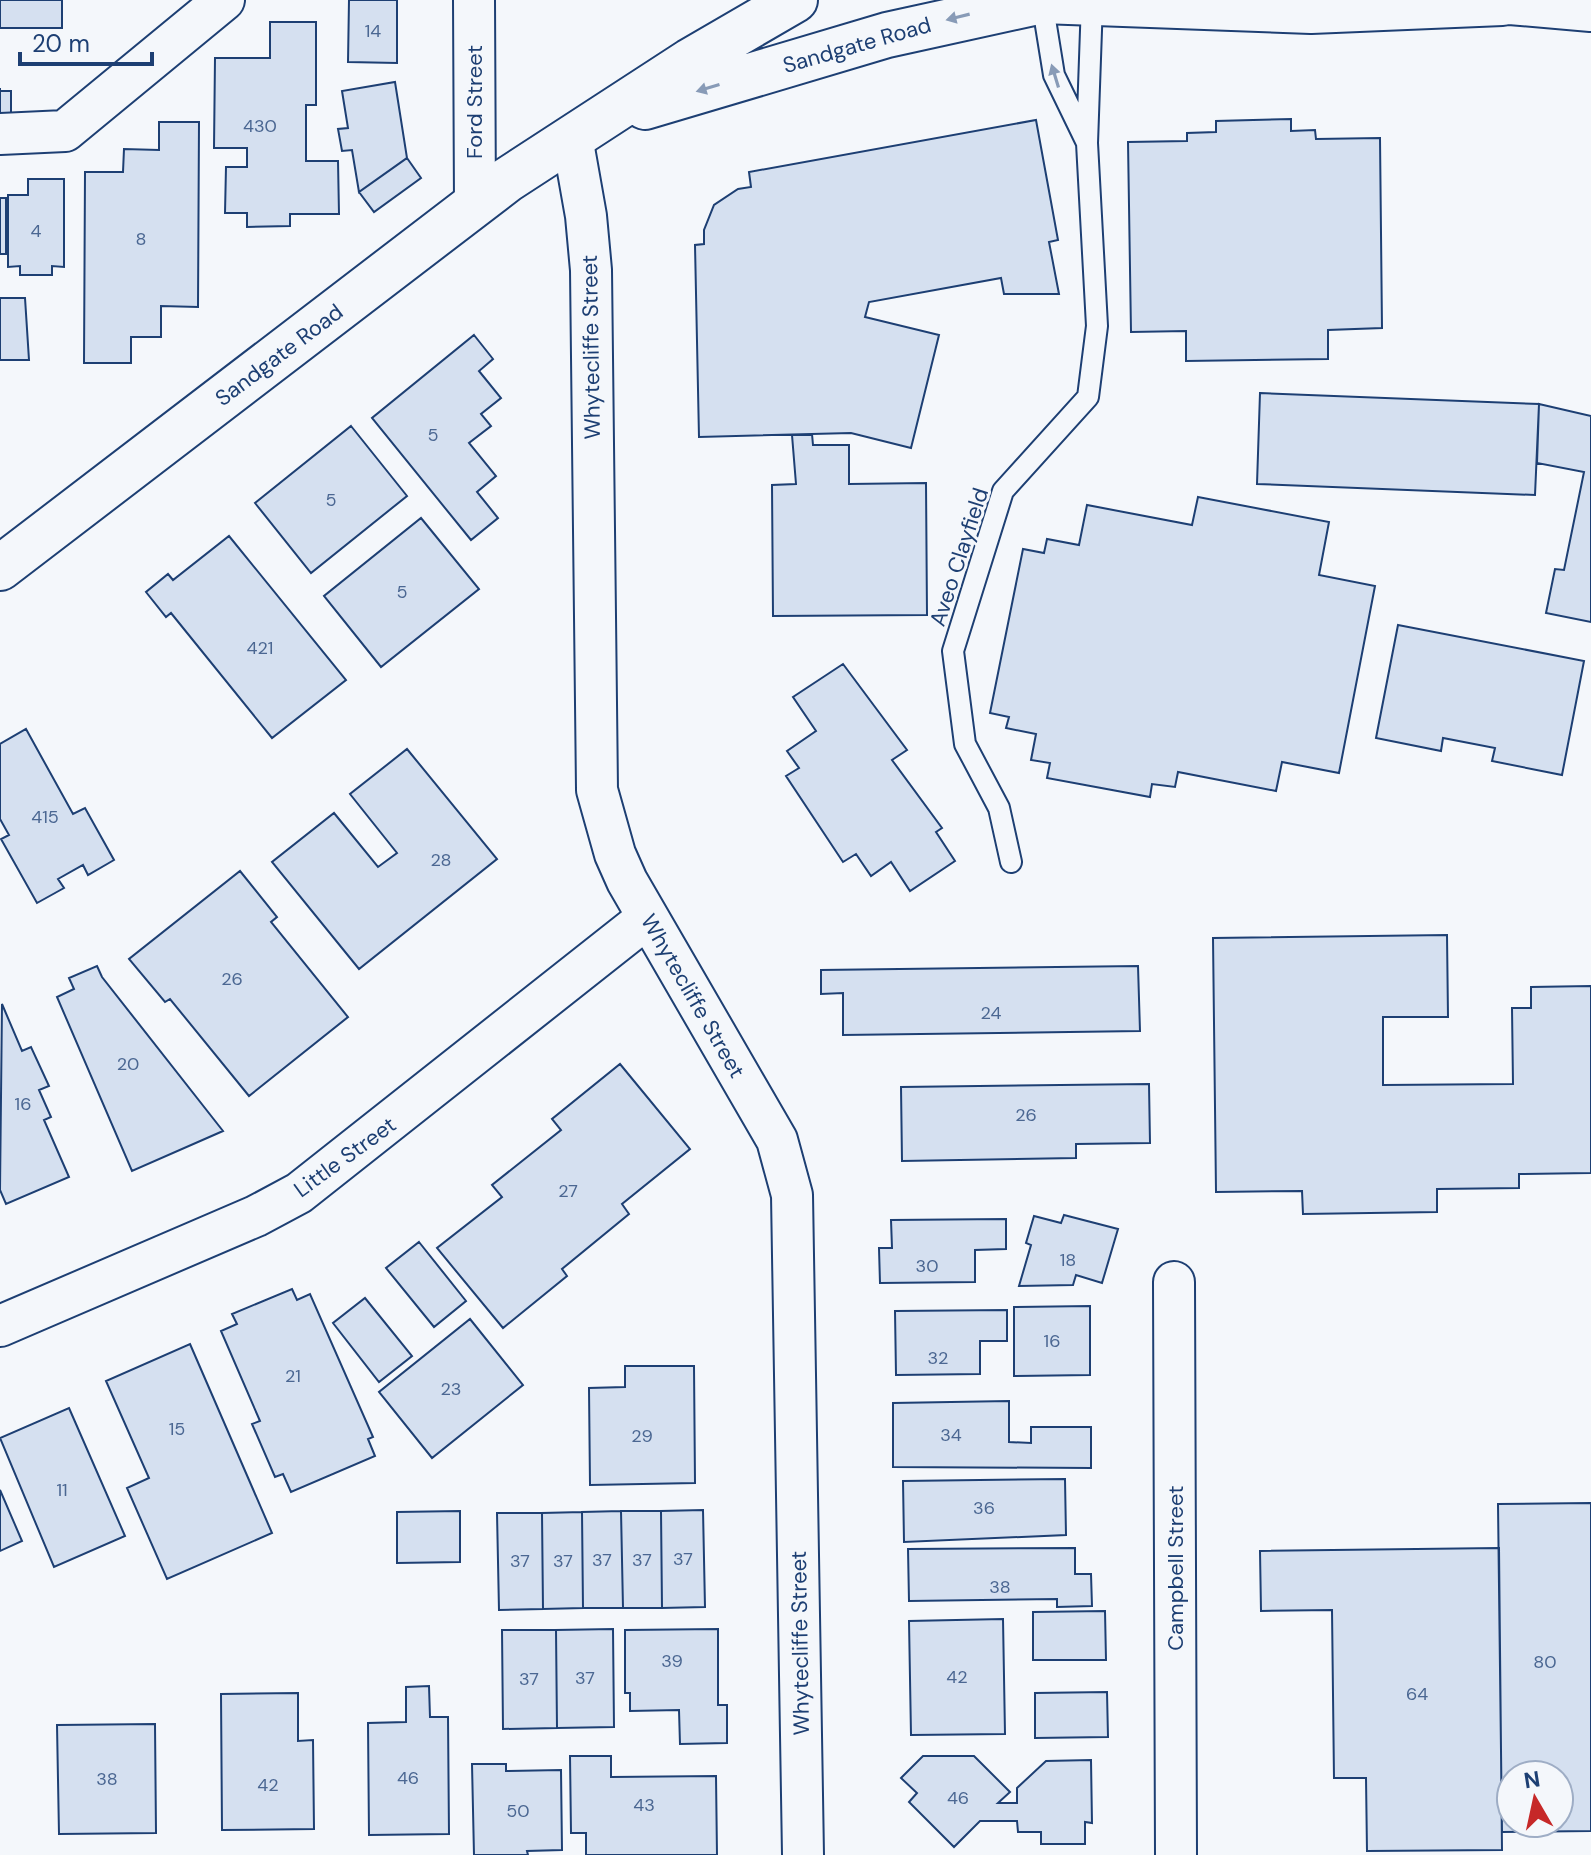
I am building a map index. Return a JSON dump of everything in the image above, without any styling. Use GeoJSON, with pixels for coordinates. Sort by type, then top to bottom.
{"type":"FeatureCollection","features":[{"type":"Feature","properties":{"kind":"highway","name":"Sandgate Road"},"geometry":{"type":"LineString","coordinates":[[0,568],[475,205],[690,61],[795,0]]}},
{"type":"Feature","properties":{"kind":"highway","name":"Sandgate Road"},"geometry":{"type":"LineString","coordinates":[[586,128],[887,35],[1042,1],[1296,11],[1373,11],[1515,2],[1591,9]]}},
{"type":"Feature","properties":{"kind":"street"},"geometry":{"type":"LineString","coordinates":[[0,134],[65,131],[224,0]]}},
{"type":"Feature","properties":{"kind":"street","name":"Ford Street"},"geometry":{"type":"LineString","coordinates":[[474,0],[475,205]]}},
{"type":"Feature","properties":{"kind":"street","name":"Whytecliffe Street"},"geometry":{"type":"LineString","coordinates":[[586,128],[586,216],[591,270],[597,790],[615,854],[647,918],[777,1140],[792,1195],[803,1855]]}},
{"type":"Feature","properties":{"kind":"street","name":"Little Street"},"geometry":{"type":"LineString","coordinates":[[0,1326],[256,1216],[299,1193],[647,918]]}},
{"type":"Feature","properties":{"kind":"street","name":"Campbell Street"},"geometry":{"type":"LineString","coordinates":[[1174,1282],[1176,1855]]}},
{"type":"Feature","properties":{"kind":"lane","name":"Aveo Clayfield"},"geometry":{"type":"LineString","coordinates":[[1042,1],[1054,75],[1087,143]]}},
{"type":"Feature","properties":{"kind":"lane","name":"Aveo Clayfield"},"geometry":{"type":"LineString","coordinates":[[1011,862],[999,808],[965,744],[953,651],[1003,491],[1088,397],[1097,326],[1087,143],[1092,1]]}},
{"type":"Feature","properties":{"kind":"building"},"geometry":{"type":"Polygon","coordinates":[[[0,0],[62,0],[62,28],[0,28],[0,0]]]}},
{"type":"Feature","properties":{"kind":"building"},"geometry":{"type":"Polygon","coordinates":[[[349,0],[397,0],[397,63],[348,62],[349,0]]]}},
{"type":"Feature","properties":{"kind":"building"},"geometry":{"type":"Polygon","coordinates":[[[270,22],[316,22],[316,105],[306,105],[306,161],[338,161],[339,214],[290,214],[290,226],[247,227],[247,213],[225,213],[226,167],[247,167],[247,148],[214,148],[215,58],[270,58],[270,22]]]}},
{"type":"Feature","properties":{"kind":"building"},"geometry":{"type":"Polygon","coordinates":[[[395,82],[407,158],[359,192],[352,150],[342,151],[338,129],[348,128],[342,91],[395,82]]]}},
{"type":"Feature","properties":{"kind":"building"},"geometry":{"type":"Polygon","coordinates":[[[0,91],[11,91],[11,116],[0,116],[0,91]]]}},
{"type":"Feature","properties":{"kind":"building"},"geometry":{"type":"Polygon","coordinates":[[[1291,119],[1291,131],[1315,130],[1316,139],[1380,138],[1382,328],[1328,330],[1328,359],[1186,361],[1186,331],[1131,332],[1128,142],[1187,141],[1187,133],[1216,132],[1216,121],[1291,119]]]}},
{"type":"Feature","properties":{"kind":"building"},"geometry":{"type":"Polygon","coordinates":[[[1036,120],[1058,240],[1049,242],[1059,294],[1004,294],[1001,278],[869,302],[865,317],[939,335],[911,448],[851,433],[699,437],[695,245],[704,244],[704,230],[714,205],[738,189],[751,187],[749,172],[1036,120]]]}},
{"type":"Feature","properties":{"kind":"building"},"geometry":{"type":"Polygon","coordinates":[[[159,122],[199,122],[198,307],[161,306],[161,337],[131,337],[131,363],[84,363],[85,172],[123,172],[124,149],[159,150],[159,122]]]}},
{"type":"Feature","properties":{"kind":"building"},"geometry":{"type":"Polygon","coordinates":[[[407,158],[421,178],[374,212],[359,192],[407,158]]]}},
{"type":"Feature","properties":{"kind":"building"},"geometry":{"type":"Polygon","coordinates":[[[28,179],[64,179],[64,267],[52,266],[52,275],[20,275],[20,266],[8,267],[8,195],[28,195],[28,179]]]}},
{"type":"Feature","properties":{"kind":"building"},"geometry":{"type":"Polygon","coordinates":[[[0,198],[6,198],[6,254],[0,254],[0,198]]]}},
{"type":"Feature","properties":{"kind":"building"},"geometry":{"type":"Polygon","coordinates":[[[0,298],[25,298],[29,360],[0,360],[0,298]]]}},
{"type":"Feature","properties":{"kind":"building"},"geometry":{"type":"Polygon","coordinates":[[[474,335],[493,359],[479,371],[501,398],[481,414],[491,426],[469,443],[496,476],[477,492],[498,518],[471,540],[372,418],[474,335]]]}},
{"type":"Feature","properties":{"kind":"building"},"geometry":{"type":"Polygon","coordinates":[[[1260,393],[1539,404],[1535,495],[1257,484],[1260,393]]]}},
{"type":"Feature","properties":{"kind":"building"},"geometry":{"type":"Polygon","coordinates":[[[1539,404],[1591,416],[1591,622],[1546,613],[1555,569],[1564,570],[1584,472],[1537,463],[1539,404]]]}},
{"type":"Feature","properties":{"kind":"building"},"geometry":{"type":"Polygon","coordinates":[[[351,426],[407,496],[311,573],[255,503],[351,426]]]}},
{"type":"Feature","properties":{"kind":"building"},"geometry":{"type":"Polygon","coordinates":[[[812,434],[813,445],[849,445],[849,484],[926,483],[927,615],[773,616],[772,485],[796,484],[792,435],[812,434]]]}},
{"type":"Feature","properties":{"kind":"building"},"geometry":{"type":"Polygon","coordinates":[[[1198,497],[1329,522],[1319,575],[1375,586],[1339,773],[1282,762],[1276,791],[1178,772],[1175,787],[1152,784],[1150,797],[1047,778],[1050,763],[1031,760],[1036,734],[1006,728],[1009,717],[990,713],[1023,549],[1044,553],[1047,539],[1079,545],[1087,505],[1192,525],[1198,497]]]}},
{"type":"Feature","properties":{"kind":"building"},"geometry":{"type":"Polygon","coordinates":[[[421,518],[479,589],[381,667],[324,596],[421,518]]]}},
{"type":"Feature","properties":{"kind":"building"},"geometry":{"type":"Polygon","coordinates":[[[229,536],[346,680],[272,738],[171,613],[166,617],[146,592],[168,574],[173,580],[229,536]]]}},
{"type":"Feature","properties":{"kind":"building"},"geometry":{"type":"Polygon","coordinates":[[[1398,625],[1584,661],[1562,775],[1492,761],[1495,748],[1443,738],[1441,751],[1376,738],[1398,625]]]}},
{"type":"Feature","properties":{"kind":"building"},"geometry":{"type":"Polygon","coordinates":[[[843,664],[907,750],[892,760],[942,828],[936,832],[955,861],[910,891],[891,862],[871,876],[856,854],[843,862],[786,776],[799,768],[787,751],[816,731],[793,697],[843,664]]]}},
{"type":"Feature","properties":{"kind":"building"},"geometry":{"type":"Polygon","coordinates":[[[26,729],[73,814],[85,808],[114,860],[88,875],[83,865],[58,879],[64,888],[37,903],[1,839],[9,835],[0,819],[0,744],[26,729]]]}},
{"type":"Feature","properties":{"kind":"building"},"geometry":{"type":"Polygon","coordinates":[[[407,749],[497,859],[359,969],[272,862],[334,813],[378,867],[397,853],[350,794],[407,749]]]}},
{"type":"Feature","properties":{"kind":"building"},"geometry":{"type":"Polygon","coordinates":[[[240,871],[277,917],[271,922],[348,1017],[249,1096],[170,999],[165,1002],[129,959],[240,871]]]}},
{"type":"Feature","properties":{"kind":"building"},"geometry":{"type":"Polygon","coordinates":[[[1447,935],[1448,1017],[1383,1017],[1383,1085],[1513,1084],[1512,1008],[1531,1008],[1531,987],[1591,986],[1591,1173],[1519,1174],[1519,1188],[1437,1189],[1437,1212],[1303,1214],[1302,1191],[1216,1192],[1213,938],[1447,935]]]}},
{"type":"Feature","properties":{"kind":"building"},"geometry":{"type":"Polygon","coordinates":[[[97,966],[102,977],[223,1131],[132,1171],[57,997],[74,989],[69,978],[97,966]]]}},
{"type":"Feature","properties":{"kind":"building"},"geometry":{"type":"Polygon","coordinates":[[[1138,966],[1140,1031],[843,1035],[843,993],[821,994],[821,970],[1138,966]]]}},
{"type":"Feature","properties":{"kind":"building"},"geometry":{"type":"Polygon","coordinates":[[[2,1004],[22,1051],[31,1047],[49,1086],[39,1090],[51,1117],[44,1120],[69,1177],[6,1204],[0,1190],[2,1004]]]}},
{"type":"Feature","properties":{"kind":"building"},"geometry":{"type":"Polygon","coordinates":[[[620,1064],[690,1149],[622,1204],[629,1214],[562,1269],[567,1276],[503,1328],[437,1248],[502,1197],[492,1185],[561,1130],[552,1119],[620,1064]]]}},
{"type":"Feature","properties":{"kind":"building"},"geometry":{"type":"Polygon","coordinates":[[[1149,1084],[1150,1143],[1076,1144],[1076,1158],[902,1161],[901,1087],[1149,1084]]]}},
{"type":"Feature","properties":{"kind":"building"},"geometry":{"type":"Polygon","coordinates":[[[1064,1215],[1118,1229],[1102,1283],[1076,1275],[1073,1285],[1019,1286],[1031,1245],[1026,1243],[1034,1216],[1061,1223],[1064,1215]]]}},
{"type":"Feature","properties":{"kind":"building"},"geometry":{"type":"Polygon","coordinates":[[[1006,1219],[1006,1249],[975,1250],[975,1282],[880,1283],[879,1248],[892,1248],[891,1220],[1006,1219]]]}},
{"type":"Feature","properties":{"kind":"building"},"geometry":{"type":"Polygon","coordinates":[[[419,1242],[466,1301],[434,1327],[386,1268],[419,1242]]]}},
{"type":"Feature","properties":{"kind":"building"},"geometry":{"type":"Polygon","coordinates":[[[292,1289],[297,1300],[310,1294],[373,1437],[368,1439],[375,1456],[291,1492],[283,1474],[275,1477],[252,1424],[260,1421],[221,1331],[237,1324],[232,1314],[292,1289]]]}},
{"type":"Feature","properties":{"kind":"building"},"geometry":{"type":"Polygon","coordinates":[[[365,1298],[412,1356],[379,1382],[333,1323],[365,1298]]]}},
{"type":"Feature","properties":{"kind":"building"},"geometry":{"type":"Polygon","coordinates":[[[1090,1306],[1090,1375],[1014,1376],[1014,1307],[1090,1306]]]}},
{"type":"Feature","properties":{"kind":"building"},"geometry":{"type":"Polygon","coordinates":[[[1007,1310],[1007,1341],[980,1341],[980,1374],[896,1375],[895,1311],[1007,1310]]]}},
{"type":"Feature","properties":{"kind":"building"},"geometry":{"type":"Polygon","coordinates":[[[470,1319],[523,1385],[432,1458],[379,1392],[470,1319]]]}},
{"type":"Feature","properties":{"kind":"building"},"geometry":{"type":"Polygon","coordinates":[[[190,1344],[272,1533],[167,1579],[127,1488],[149,1478],[106,1381],[190,1344]]]}},
{"type":"Feature","properties":{"kind":"building"},"geometry":{"type":"Polygon","coordinates":[[[625,1366],[694,1366],[695,1483],[590,1485],[589,1388],[625,1387],[625,1366]]]}},
{"type":"Feature","properties":{"kind":"building"},"geometry":{"type":"Polygon","coordinates":[[[1009,1401],[1009,1442],[1031,1443],[1031,1427],[1091,1427],[1091,1468],[893,1467],[893,1403],[1009,1401]]]}},
{"type":"Feature","properties":{"kind":"building"},"geometry":{"type":"Polygon","coordinates":[[[69,1408],[125,1536],[54,1567],[0,1438],[69,1408]]]}},
{"type":"Feature","properties":{"kind":"building"},"geometry":{"type":"Polygon","coordinates":[[[1065,1479],[1066,1535],[904,1542],[903,1481],[1065,1479]]]}},
{"type":"Feature","properties":{"kind":"building"},"geometry":{"type":"Polygon","coordinates":[[[0,1490],[22,1541],[0,1551],[0,1490]]]}},
{"type":"Feature","properties":{"kind":"building"},"geometry":{"type":"Polygon","coordinates":[[[1591,1503],[1591,1831],[1575,1831],[1575,1759],[1501,1759],[1498,1504],[1591,1503]]]}},
{"type":"Feature","properties":{"kind":"building"},"geometry":{"type":"Polygon","coordinates":[[[703,1510],[705,1607],[662,1608],[661,1511],[703,1510]]]}},
{"type":"Feature","properties":{"kind":"building"},"geometry":{"type":"Polygon","coordinates":[[[460,1511],[460,1562],[397,1563],[397,1512],[460,1511]]]}},
{"type":"Feature","properties":{"kind":"building"},"geometry":{"type":"Polygon","coordinates":[[[621,1511],[623,1608],[583,1608],[582,1512],[621,1511]]]}},
{"type":"Feature","properties":{"kind":"building"},"geometry":{"type":"Polygon","coordinates":[[[621,1511],[661,1511],[662,1608],[623,1608],[621,1511]]]}},
{"type":"Feature","properties":{"kind":"building"},"geometry":{"type":"Polygon","coordinates":[[[582,1512],[583,1608],[543,1609],[542,1513],[582,1512]]]}},
{"type":"Feature","properties":{"kind":"building"},"geometry":{"type":"Polygon","coordinates":[[[497,1513],[542,1513],[543,1609],[499,1610],[497,1513]]]}},
{"type":"Feature","properties":{"kind":"building"},"geometry":{"type":"Polygon","coordinates":[[[1075,1548],[1075,1574],[1091,1574],[1092,1606],[1057,1607],[1057,1599],[909,1601],[908,1549],[1075,1548]]]}},
{"type":"Feature","properties":{"kind":"building"},"geometry":{"type":"Polygon","coordinates":[[[1499,1548],[1501,1759],[1495,1759],[1495,1839],[1502,1839],[1502,1850],[1367,1851],[1366,1778],[1334,1778],[1332,1610],[1261,1611],[1260,1551],[1499,1548]]]}},
{"type":"Feature","properties":{"kind":"building"},"geometry":{"type":"Polygon","coordinates":[[[1105,1611],[1106,1660],[1033,1660],[1033,1612],[1105,1611]]]}},
{"type":"Feature","properties":{"kind":"building"},"geometry":{"type":"Polygon","coordinates":[[[1003,1619],[1005,1734],[911,1735],[909,1621],[1003,1619]]]}},
{"type":"Feature","properties":{"kind":"building"},"geometry":{"type":"Polygon","coordinates":[[[613,1629],[614,1727],[557,1728],[556,1630],[613,1629]]]}},
{"type":"Feature","properties":{"kind":"building"},"geometry":{"type":"Polygon","coordinates":[[[718,1629],[718,1705],[727,1705],[727,1743],[680,1744],[679,1710],[630,1711],[630,1693],[625,1693],[625,1630],[718,1629]]]}},
{"type":"Feature","properties":{"kind":"building"},"geometry":{"type":"Polygon","coordinates":[[[502,1630],[556,1630],[557,1728],[503,1729],[502,1630]]]}},
{"type":"Feature","properties":{"kind":"building"},"geometry":{"type":"Polygon","coordinates":[[[429,1686],[430,1717],[448,1717],[449,1834],[369,1835],[368,1723],[406,1722],[406,1687],[429,1686]]]}},
{"type":"Feature","properties":{"kind":"building"},"geometry":{"type":"Polygon","coordinates":[[[1107,1692],[1108,1737],[1035,1738],[1035,1693],[1107,1692]]]}},
{"type":"Feature","properties":{"kind":"building"},"geometry":{"type":"Polygon","coordinates":[[[298,1693],[298,1741],[313,1740],[314,1829],[222,1830],[221,1694],[298,1693]]]}},
{"type":"Feature","properties":{"kind":"building"},"geometry":{"type":"Polygon","coordinates":[[[155,1724],[156,1833],[59,1834],[57,1725],[155,1724]]]}},
{"type":"Feature","properties":{"kind":"building"},"geometry":{"type":"Polygon","coordinates":[[[570,1756],[611,1756],[611,1777],[716,1776],[717,1855],[586,1855],[586,1833],[571,1833],[570,1756]]]}},
{"type":"Feature","properties":{"kind":"building"},"geometry":{"type":"Polygon","coordinates":[[[923,1756],[974,1756],[1010,1792],[998,1803],[1017,1803],[1017,1788],[1046,1761],[1091,1760],[1092,1823],[1085,1822],[1085,1844],[1041,1844],[1041,1832],[1018,1832],[1017,1821],[980,1821],[954,1847],[909,1802],[917,1793],[901,1778],[923,1756]]]}},
{"type":"Feature","properties":{"kind":"building"},"geometry":{"type":"Polygon","coordinates":[[[472,1764],[506,1764],[506,1771],[561,1770],[562,1850],[527,1851],[528,1855],[474,1855],[472,1764]]]}}]}
